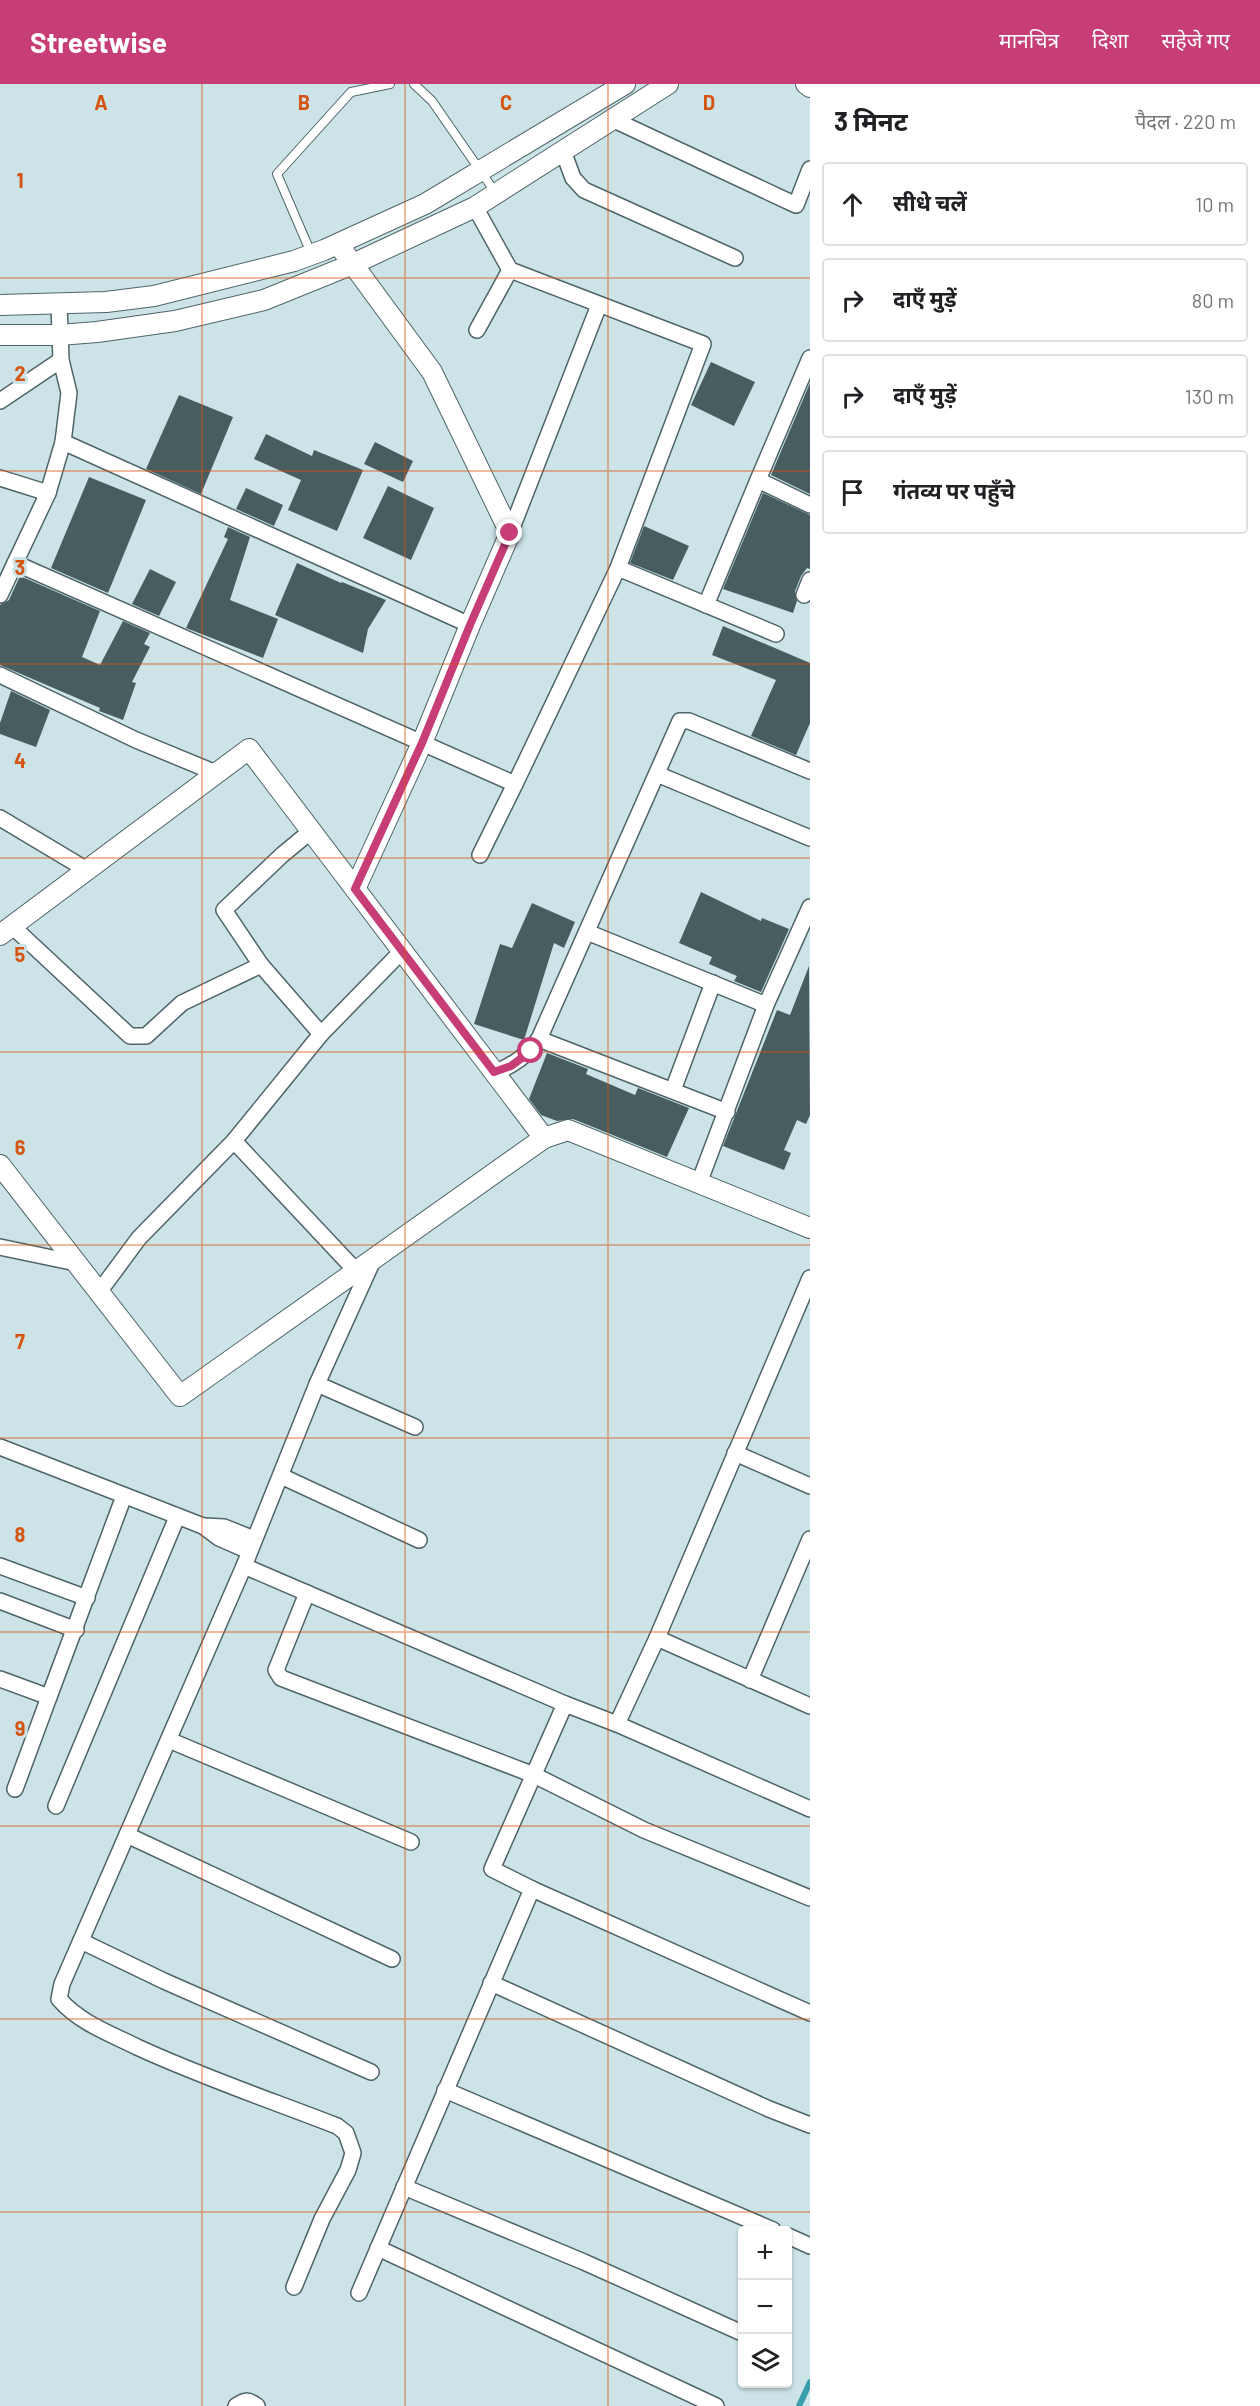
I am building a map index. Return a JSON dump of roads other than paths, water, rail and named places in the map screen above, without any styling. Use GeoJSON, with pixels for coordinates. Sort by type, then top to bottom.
{"type":"FeatureCollection","features":[{"type":"Feature","properties":{"kind":"street"},"geometry":{"type":"LineString","coordinates":[[0,305],[106,302],[154,296],[237,276],[311,254],[425,204],[625,84]]}},
{"type":"Feature","properties":{"kind":"street"},"geometry":{"type":"LineString","coordinates":[[0,335],[59,335],[175,321],[264,300],[353,264],[475,207],[495,192],[668,84]]}},
{"type":"Feature","properties":{"kind":"street"},"geometry":{"type":"LineString","coordinates":[[806,84],[810,87]]}},
{"type":"Feature","properties":{"kind":"street"},"geometry":{"type":"LineString","coordinates":[[612,119],[796,205],[810,169]]}},
{"type":"Feature","properties":{"kind":"street"},"geometry":{"type":"LineString","coordinates":[[563,151],[573,178],[584,190],[735,258]]}},
{"type":"Feature","properties":{"kind":"street"},"geometry":{"type":"LineString","coordinates":[[475,207],[510,270],[703,344],[618,568],[480,855]]}},
{"type":"Feature","properties":{"kind":"street"},"geometry":{"type":"LineString","coordinates":[[338,244],[432,372],[510,533]]}},
{"type":"Feature","properties":{"kind":"street"},"geometry":{"type":"LineString","coordinates":[[477,330],[510,270]]}},
{"type":"Feature","properties":{"kind":"street"},"geometry":{"type":"LineString","coordinates":[[0,595],[48,493],[63,442],[69,393],[61,360],[58,304]]}},
{"type":"Feature","properties":{"kind":"street"},"geometry":{"type":"LineString","coordinates":[[355,889],[422,743],[510,533],[600,305]]}},
{"type":"Feature","properties":{"kind":"street"},"geometry":{"type":"LineString","coordinates":[[706,605],[810,358]]}},
{"type":"Feature","properties":{"kind":"street"},"geometry":{"type":"LineString","coordinates":[[0,401],[61,360]]}},
{"type":"Feature","properties":{"kind":"street"},"geometry":{"type":"LineString","coordinates":[[63,442],[470,625]]}},
{"type":"Feature","properties":{"kind":"street"},"geometry":{"type":"LineString","coordinates":[[0,478],[48,493]]}},
{"type":"Feature","properties":{"kind":"street"},"geometry":{"type":"LineString","coordinates":[[758,480],[810,506]]}},
{"type":"Feature","properties":{"kind":"street"},"geometry":{"type":"LineString","coordinates":[[15,563],[515,784]]}},
{"type":"Feature","properties":{"kind":"street"},"geometry":{"type":"LineString","coordinates":[[618,568],[776,634]]}},
{"type":"Feature","properties":{"kind":"street"},"geometry":{"type":"LineString","coordinates":[[804,595],[810,580]]}},
{"type":"Feature","properties":{"kind":"street"},"geometry":{"type":"LineString","coordinates":[[0,675],[136,740],[216,773]]}},
{"type":"Feature","properties":{"kind":"street"},"geometry":{"type":"LineString","coordinates":[[494,1072],[524,1058],[539,1039],[680,721],[688,721],[810,771]]}},
{"type":"Feature","properties":{"kind":"street"},"geometry":{"type":"LineString","coordinates":[[261,965],[182,1003],[146,1036],[130,1036],[6,930],[249,749],[544,1138]]}},
{"type":"Feature","properties":{"kind":"street"},"geometry":{"type":"LineString","coordinates":[[657,774],[810,838]]}},
{"type":"Feature","properties":{"kind":"street"},"geometry":{"type":"LineString","coordinates":[[0,819],[87,870]]}},
{"type":"Feature","properties":{"kind":"street"},"geometry":{"type":"LineString","coordinates":[[311,831],[224,910],[261,965],[321,1034]]}},
{"type":"Feature","properties":{"kind":"street"},"geometry":{"type":"LineString","coordinates":[[699,1183],[766,1005],[810,907]]}},
{"type":"Feature","properties":{"kind":"street"},"geometry":{"type":"LineString","coordinates":[[587,932],[766,1005]]}},
{"type":"Feature","properties":{"kind":"street"},"geometry":{"type":"LineString","coordinates":[[99,1292],[139,1238],[234,1141],[321,1034],[402,951]]}},
{"type":"Feature","properties":{"kind":"street"},"geometry":{"type":"LineString","coordinates":[[674,1090],[713,983]]}},
{"type":"Feature","properties":{"kind":"street"},"geometry":{"type":"LineString","coordinates":[[539,1039],[727,1112]]}},
{"type":"Feature","properties":{"kind":"street"},"geometry":{"type":"LineString","coordinates":[[0,1164],[180,1396],[544,1138],[568,1130],[810,1228]]}},
{"type":"Feature","properties":{"kind":"street"},"geometry":{"type":"LineString","coordinates":[[234,1141],[356,1271]]}},
{"type":"Feature","properties":{"kind":"street"},"geometry":{"type":"LineString","coordinates":[[1,1251],[76,1263]]}},
{"type":"Feature","properties":{"kind":"street"},"geometry":{"type":"LineString","coordinates":[[294,2286],[322,2219],[348,2170],[353,2153],[346,2133],[337,2126],[172,2064],[96,2028],[70,2012],[59,1999],[62,1984],[249,1552],[317,1384],[374,1258]]}},
{"type":"Feature","properties":{"kind":"street"},"geometry":{"type":"LineString","coordinates":[[617,1724],[657,1638],[810,1278]]}},
{"type":"Feature","properties":{"kind":"street"},"geometry":{"type":"LineString","coordinates":[[317,1384],[415,1427]]}},
{"type":"Feature","properties":{"kind":"street"},"geometry":{"type":"LineString","coordinates":[[0,1447],[203,1526],[219,1538],[249,1552],[306,1593],[617,1724],[810,1809]]}},
{"type":"Feature","properties":{"kind":"street"},"geometry":{"type":"LineString","coordinates":[[735,1453],[810,1486]]}},
{"type":"Feature","properties":{"kind":"street"},"geometry":{"type":"LineString","coordinates":[[280,1476],[419,1540]]}},
{"type":"Feature","properties":{"kind":"street"},"geometry":{"type":"LineString","coordinates":[[15,1789],[124,1496]]}},
{"type":"Feature","properties":{"kind":"street"},"geometry":{"type":"LineString","coordinates":[[56,1806],[177,1517]]}},
{"type":"Feature","properties":{"kind":"street"},"geometry":{"type":"LineString","coordinates":[[750,1680],[810,1539]]}},
{"type":"Feature","properties":{"kind":"street"},"geometry":{"type":"LineString","coordinates":[[0,1566],[87,1598]]}},
{"type":"Feature","properties":{"kind":"street"},"geometry":{"type":"LineString","coordinates":[[306,1593],[276,1671],[281,1678],[534,1775],[644,1830],[810,1899]]}},
{"type":"Feature","properties":{"kind":"street"},"geometry":{"type":"LineString","coordinates":[[0,1601],[76,1630]]}},
{"type":"Feature","properties":{"kind":"street"},"geometry":{"type":"LineString","coordinates":[[657,1638],[810,1706]]}},
{"type":"Feature","properties":{"kind":"street"},"geometry":{"type":"LineString","coordinates":[[0,1679],[49,1697]]}},
{"type":"Feature","properties":{"kind":"street"},"geometry":{"type":"LineString","coordinates":[[565,1704],[492,1869],[810,2013]]}},
{"type":"Feature","properties":{"kind":"street"},"geometry":{"type":"LineString","coordinates":[[169,1740],[411,1842]]}},
{"type":"Feature","properties":{"kind":"street"},"geometry":{"type":"LineString","coordinates":[[127,1835],[392,1959]]}},
{"type":"Feature","properties":{"kind":"street"},"geometry":{"type":"LineString","coordinates":[[359,2293],[532,1888]]}},
{"type":"Feature","properties":{"kind":"street"},"geometry":{"type":"LineString","coordinates":[[81,1941],[164,1981],[371,2072]]}},
{"type":"Feature","properties":{"kind":"street"},"geometry":{"type":"LineString","coordinates":[[491,1983],[759,2105],[810,2125]]}},
{"type":"Feature","properties":{"kind":"street"},"geometry":{"type":"LineString","coordinates":[[445,2090],[764,2226]]}},
{"type":"Feature","properties":{"kind":"street"},"geometry":{"type":"LineString","coordinates":[[404,2187],[584,2262],[738,2331]]}},
{"type":"Feature","properties":{"kind":"street"},"geometry":{"type":"LineString","coordinates":[[792,2238],[810,2246]]}},
{"type":"Feature","properties":{"kind":"street"},"geometry":{"type":"LineString","coordinates":[[378,2248],[716,2406]]}},
{"type":"Feature","properties":{"kind":"street"},"geometry":{"type":"LineString","coordinates":[[236,2406],[244,2401],[251,2401],[257,2406]]}},
{"type":"Feature","properties":{"kind":"lane"},"geometry":{"type":"LineString","coordinates":[[311,254],[277,174],[351,92],[390,84]]}},
{"type":"Feature","properties":{"kind":"lane"},"geometry":{"type":"LineString","coordinates":[[414,84],[432,101],[495,192]]}},
{"type":"Feature","properties":{"kind":"waterway"},"geometry":{"type":"LineString","coordinates":[[799,2406],[810,2382]]}}]}
